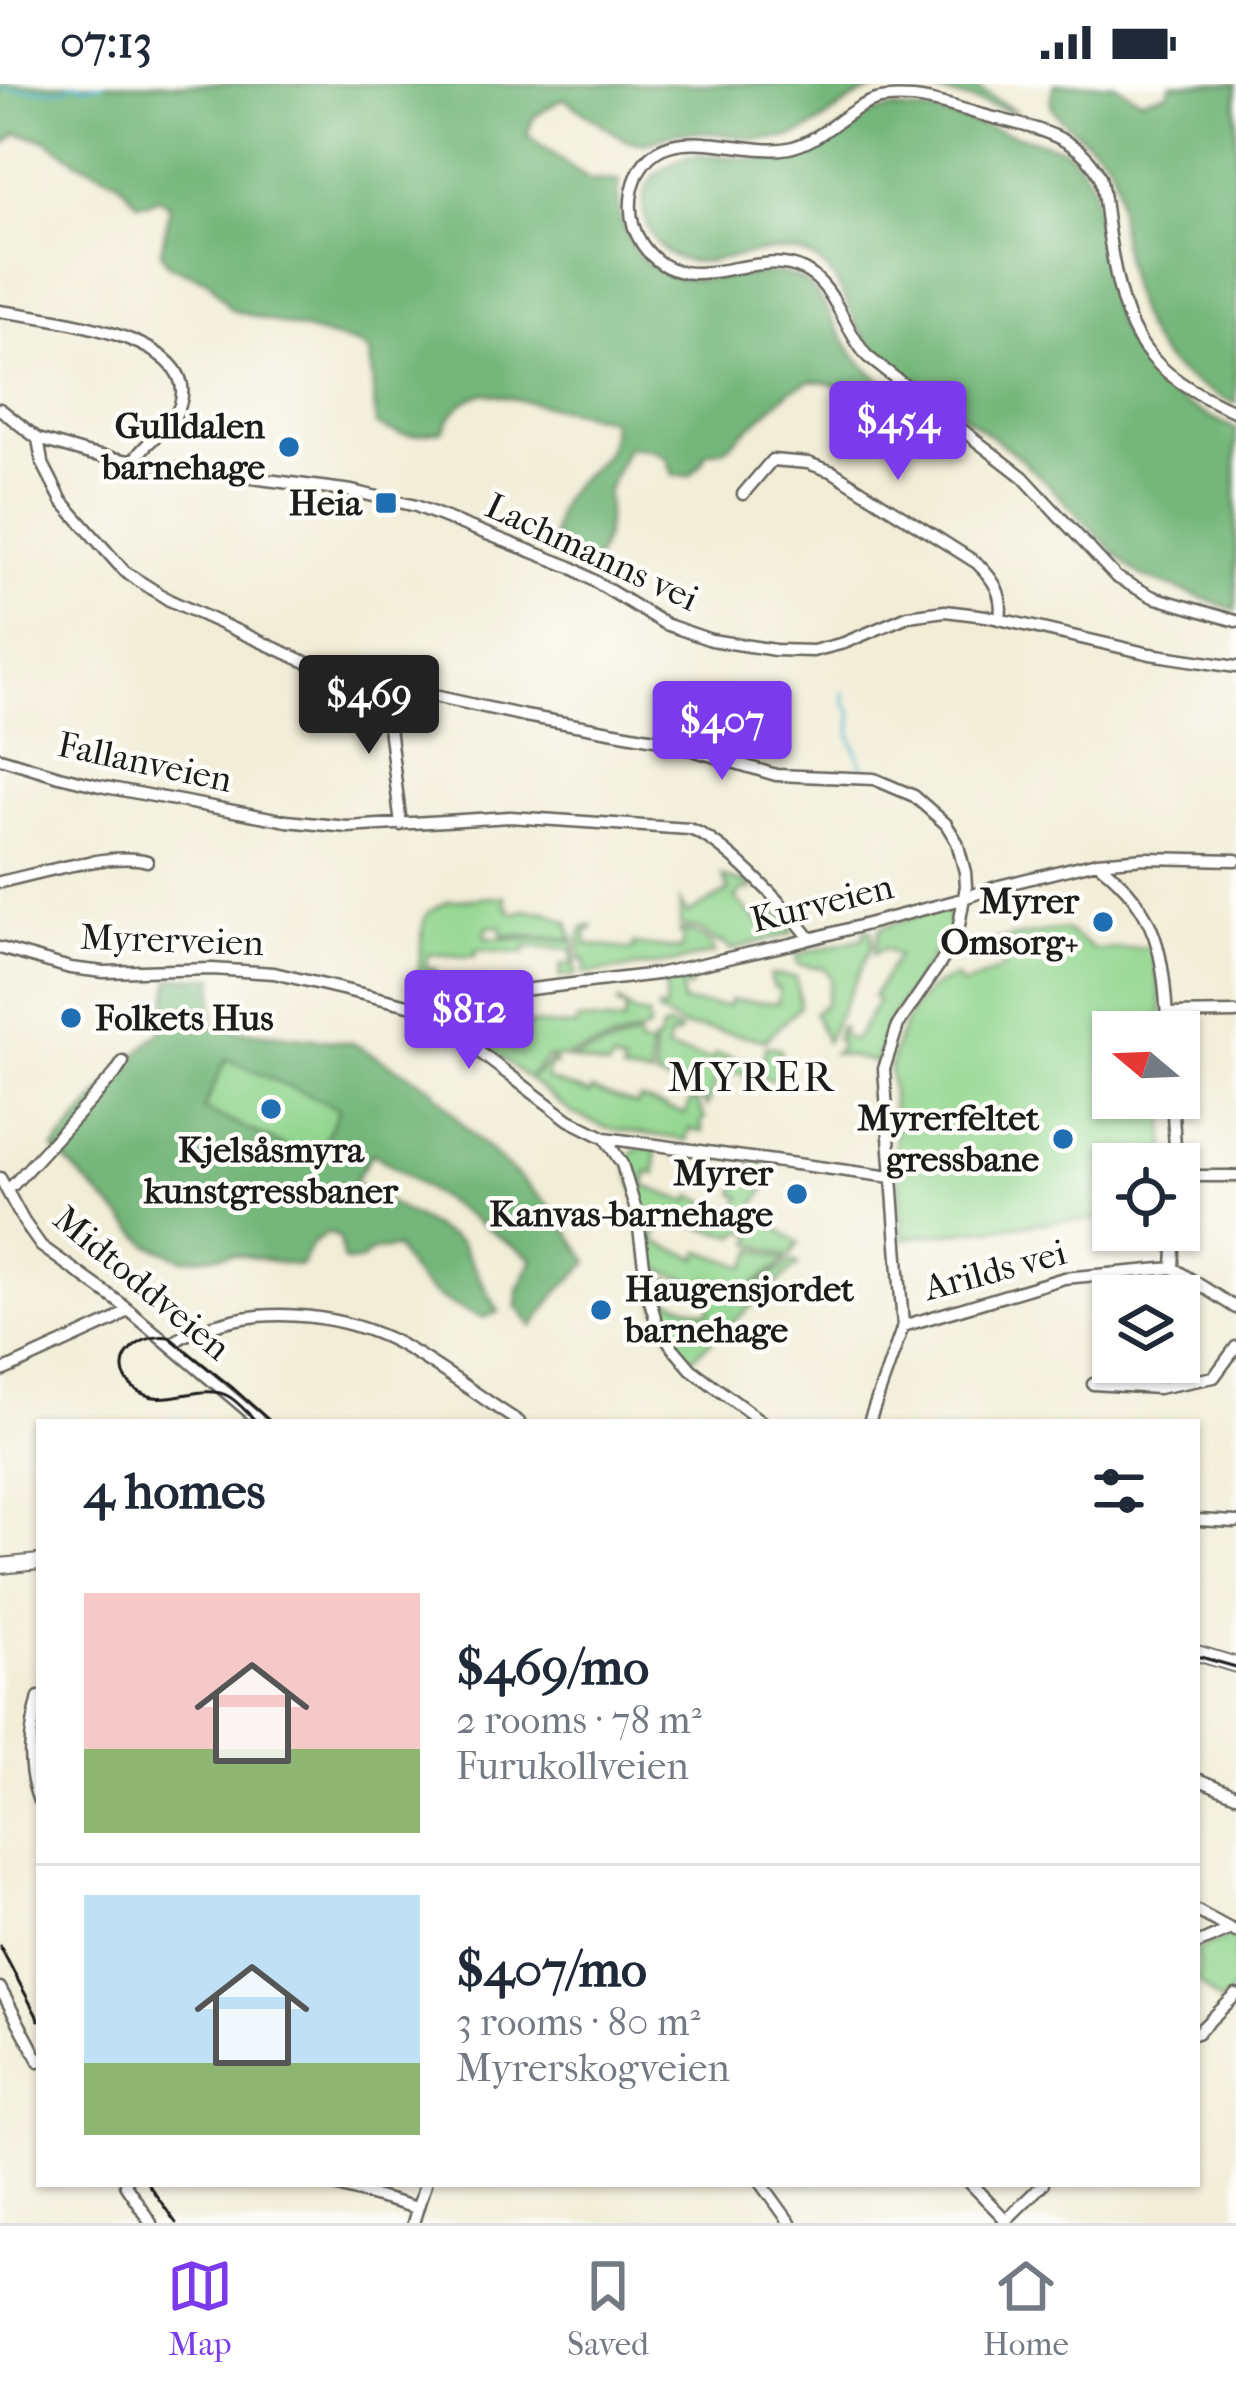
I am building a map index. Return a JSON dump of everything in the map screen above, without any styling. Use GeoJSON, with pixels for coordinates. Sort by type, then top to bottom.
{"type":"FeatureCollection","features":[{"type":"Feature","properties":{"kind":"main road"},"geometry":{"type":"LineString","coordinates":[[0,1566],[36,1562]]}},
{"type":"Feature","properties":{"kind":"main road"},"geometry":{"type":"LineString","coordinates":[[1200,1655],[1236,1664]]}},
{"type":"Feature","properties":{"kind":"street"},"geometry":{"type":"LineString","coordinates":[[1236,412],[1175,380],[1140,343],[1121,298],[1100,176],[1091,160],[1053,136],[922,99],[886,98],[861,106],[817,137],[791,147],[757,149],[699,141],[671,146],[648,161],[635,182],[633,225],[658,262],[692,274],[774,264],[806,271],[827,291],[868,357],[1023,477],[1110,572],[1154,597],[1236,620]]}},
{"type":"Feature","properties":{"kind":"street"},"geometry":{"type":"LineString","coordinates":[[0,311],[84,324],[150,350],[176,370],[182,389],[177,412],[133,462]]}},
{"type":"Feature","properties":{"kind":"street","name":"Lachmanns vei"},"geometry":{"type":"LineString","coordinates":[[0,409],[38,439],[90,454],[404,502],[571,567],[665,624],[720,641],[804,652],[844,643],[924,612],[958,612],[1131,650],[1236,667]]}},
{"type":"Feature","properties":{"kind":"street"},"geometry":{"type":"LineString","coordinates":[[38,439],[45,470],[73,515],[125,572],[146,588],[308,663],[389,686],[656,740],[776,776],[885,782],[924,802],[946,824],[957,842],[965,872],[958,931],[898,1025],[886,1055],[884,1087],[903,1326],[870,1419]]}},
{"type":"Feature","properties":{"kind":"street"},"geometry":{"type":"LineString","coordinates":[[743,494],[772,460],[808,463],[833,472],[977,563],[998,589],[1000,620]]}},
{"type":"Feature","properties":{"kind":"street"},"geometry":{"type":"LineString","coordinates":[[389,686],[401,824]]}},
{"type":"Feature","properties":{"kind":"street","name":"Fallanveien"},"geometry":{"type":"LineString","coordinates":[[0,758],[100,786],[286,821],[347,826],[510,817],[688,829],[711,839],[810,938]]}},
{"type":"Feature","properties":{"kind":"street","name":"Kurveien"},"geometry":{"type":"LineString","coordinates":[[421,1008],[438,1000],[657,974],[1097,862],[1236,860]]}},
{"type":"Feature","properties":{"kind":"street"},"geometry":{"type":"LineString","coordinates":[[0,882],[78,865],[146,861]]}},
{"type":"Feature","properties":{"kind":"street"},"geometry":{"type":"LineString","coordinates":[[1097,862],[1138,903],[1155,933],[1167,1011]]}},
{"type":"Feature","properties":{"kind":"street","name":"Myrerveien"},"geometry":{"type":"LineString","coordinates":[[0,948],[70,968],[104,972],[212,969],[274,974],[421,1008],[569,1120],[605,1138]]}},
{"type":"Feature","properties":{"kind":"street"},"geometry":{"type":"LineString","coordinates":[[1200,1014],[1236,1013]]}},
{"type":"Feature","properties":{"kind":"street"},"geometry":{"type":"LineString","coordinates":[[3,1184],[13,1185],[123,1062]]}},
{"type":"Feature","properties":{"kind":"street"},"geometry":{"type":"LineString","coordinates":[[605,1138],[891,1177]]}},
{"type":"Feature","properties":{"kind":"street"},"geometry":{"type":"LineString","coordinates":[[605,1138],[622,1165],[637,1214],[656,1321],[691,1369],[757,1419]]}},
{"type":"Feature","properties":{"kind":"street"},"geometry":{"type":"LineString","coordinates":[[1200,1176],[1236,1176]]}},
{"type":"Feature","properties":{"kind":"street","name":"Midtoddveien"},"geometry":{"type":"LineString","coordinates":[[3,1184],[41,1246],[171,1345],[257,1419]]}},
{"type":"Feature","properties":{"kind":"street"},"geometry":{"type":"LineString","coordinates":[[1174,1251],[1173,1268],[1236,1308]]}},
{"type":"Feature","properties":{"kind":"street","name":"Arilds vei"},"geometry":{"type":"LineString","coordinates":[[903,1326],[1064,1278],[1173,1268]]}},
{"type":"Feature","properties":{"kind":"street"},"geometry":{"type":"LineString","coordinates":[[0,1372],[127,1310]]}},
{"type":"Feature","properties":{"kind":"street"},"geometry":{"type":"LineString","coordinates":[[171,1345],[188,1334],[242,1317],[279,1315],[359,1327],[396,1342],[514,1419]]}},
{"type":"Feature","properties":{"kind":"street"},"geometry":{"type":"LineString","coordinates":[[1094,1384],[1158,1388],[1214,1377],[1236,1347]]}},
{"type":"Feature","properties":{"kind":"street"},"geometry":{"type":"LineString","coordinates":[[1200,1520],[1236,1522]]}},
{"type":"Feature","properties":{"kind":"street"},"geometry":{"type":"LineString","coordinates":[[36,1709],[30,1765],[36,1789]]}},
{"type":"Feature","properties":{"kind":"street"},"geometry":{"type":"LineString","coordinates":[[1200,1780],[1236,1795]]}},
{"type":"Feature","properties":{"kind":"street"},"geometry":{"type":"LineString","coordinates":[[1200,1913],[1233,1931]]}},
{"type":"Feature","properties":{"kind":"street"},"geometry":{"type":"LineString","coordinates":[[1200,1943],[1233,1931]]}},
{"type":"Feature","properties":{"kind":"street"},"geometry":{"type":"LineString","coordinates":[[0,1988],[36,2055]]}},
{"type":"Feature","properties":{"kind":"street"},"geometry":{"type":"LineString","coordinates":[[1200,2030],[1236,1996]]}},
{"type":"Feature","properties":{"kind":"street"},"geometry":{"type":"LineString","coordinates":[[127,2187],[151,2223]]}},
{"type":"Feature","properties":{"kind":"street"},"geometry":{"type":"LineString","coordinates":[[342,2187],[417,2208]]}},
{"type":"Feature","properties":{"kind":"street"},"geometry":{"type":"LineString","coordinates":[[413,2223],[424,2187]]}},
{"type":"Feature","properties":{"kind":"street"},"geometry":{"type":"LineString","coordinates":[[764,2187],[790,2223]]}},
{"type":"Feature","properties":{"kind":"street"},"geometry":{"type":"LineString","coordinates":[[974,2187],[1005,2222],[1040,2187]]}},
{"type":"Feature","properties":{"kind":"green space"},"geometry":{"type":"Polygon","coordinates":[[[0,84],[969,84],[1017,112],[931,91],[880,89],[785,138],[688,132],[643,143],[625,140],[563,98],[533,118],[527,135],[589,180],[620,181],[622,221],[645,262],[682,278],[775,273],[803,281],[819,297],[856,357],[906,400],[903,407],[811,381],[791,390],[725,449],[706,452],[690,476],[673,475],[667,458],[650,449],[627,447],[607,492],[605,537],[589,570],[552,552],[554,528],[567,493],[609,447],[610,419],[485,393],[460,406],[443,430],[408,435],[376,424],[370,353],[360,345],[231,310],[209,281],[168,265],[161,253],[170,205],[158,198],[138,203],[117,180],[46,140],[17,133],[0,147],[0,84]]]}},
{"type":"Feature","properties":{"kind":"green space"},"geometry":{"type":"Polygon","coordinates":[[[1054,84],[1114,84],[1140,99],[1167,93],[1171,84],[1236,84],[1236,404],[1178,372],[1149,337],[1129,282],[1113,169],[1054,110],[1054,84]]]}},
{"type":"Feature","properties":{"kind":"green space"},"geometry":{"type":"Polygon","coordinates":[[[893,109],[937,113],[1065,149],[1082,167],[1093,184],[1105,279],[1122,333],[1158,382],[1186,404],[1236,429],[1236,610],[1141,576],[1128,566],[1010,450],[876,351],[859,329],[836,282],[815,260],[782,251],[695,262],[669,254],[648,228],[643,208],[647,188],[669,164],[703,155],[776,159],[794,155],[857,120],[893,109]]]}},
{"type":"Feature","properties":{"kind":"green space"},"geometry":{"type":"Polygon","coordinates":[[[723,876],[753,887],[745,888],[735,899],[769,932],[780,921],[777,910],[792,926],[792,933],[730,950],[700,930],[680,925],[680,902],[687,914],[729,891],[723,876]]]}},
{"type":"Feature","properties":{"kind":"green space"},"geometry":{"type":"Polygon","coordinates":[[[505,896],[511,913],[546,912],[568,922],[573,939],[502,935],[501,926],[487,927],[485,938],[574,941],[576,975],[560,977],[561,964],[572,965],[572,950],[525,947],[524,954],[476,950],[475,957],[428,954],[426,968],[436,969],[435,991],[416,993],[427,913],[448,901],[505,896]]]}},
{"type":"Feature","properties":{"kind":"green space"},"geometry":{"type":"Polygon","coordinates":[[[937,910],[950,917],[950,929],[891,1020],[875,1062],[833,1053],[838,1050],[840,1027],[844,1028],[841,1034],[854,1041],[897,956],[885,948],[874,954],[880,928],[937,910]]]}},
{"type":"Feature","properties":{"kind":"green space"},"geometry":{"type":"Polygon","coordinates":[[[592,925],[586,944],[681,950],[684,935],[680,930],[701,937],[715,953],[584,974],[586,960],[580,960],[579,938],[583,928],[592,925]]]}},
{"type":"Feature","properties":{"kind":"green space"},"geometry":{"type":"Polygon","coordinates":[[[868,929],[872,946],[826,1042],[814,1013],[825,1004],[831,979],[825,968],[798,965],[796,955],[864,938],[868,929]]]}},
{"type":"Feature","properties":{"kind":"green space"},"geometry":{"type":"Polygon","coordinates":[[[1064,929],[1095,950],[1152,947],[1162,1011],[1092,1011],[1092,1119],[1165,1119],[1165,1143],[1092,1143],[1092,1220],[903,1238],[890,1069],[899,1037],[922,998],[938,984],[956,977],[962,986],[1004,968],[992,941],[1064,929]]]}},
{"type":"Feature","properties":{"kind":"green space"},"geometry":{"type":"Polygon","coordinates":[[[692,975],[690,988],[682,988],[682,1003],[778,1003],[779,988],[773,987],[770,975],[796,977],[800,1006],[765,1040],[684,1027],[659,1013],[658,1009],[665,1010],[666,982],[659,981],[692,975]]]}},
{"type":"Feature","properties":{"kind":"green space"},"geometry":{"type":"Polygon","coordinates":[[[215,977],[211,1028],[352,1043],[431,1087],[465,1128],[553,1209],[589,1262],[556,1294],[533,1327],[517,1307],[518,1290],[533,1259],[372,1153],[354,1183],[460,1242],[499,1312],[483,1318],[441,1299],[414,1276],[396,1248],[344,1262],[339,1237],[327,1233],[311,1245],[301,1266],[233,1254],[183,1259],[149,1245],[54,1149],[127,1063],[161,1031],[171,978],[215,977]],[[226,1059],[203,1109],[316,1160],[339,1109],[226,1059]]]}},
{"type":"Feature","properties":{"kind":"green space"},"geometry":{"type":"Polygon","coordinates":[[[490,999],[488,1011],[481,1011],[480,1027],[528,1030],[529,1024],[576,1027],[577,1020],[624,1023],[626,1008],[618,1006],[619,1002],[648,1016],[646,1031],[547,1058],[529,1077],[555,1061],[546,1079],[590,1094],[592,1090],[637,1105],[640,1099],[685,1114],[691,1100],[697,1101],[705,1119],[703,1132],[689,1129],[687,1140],[607,1128],[572,1113],[448,1016],[457,1003],[490,999]]]}},
{"type":"Feature","properties":{"kind":"green space"},"geometry":{"type":"Polygon","coordinates":[[[669,1026],[680,1031],[670,1035],[667,1050],[712,1060],[715,1054],[761,1064],[766,1046],[779,1048],[776,1081],[735,1072],[716,1082],[707,1106],[696,1093],[656,1078],[653,1042],[669,1026]]]}},
{"type":"Feature","properties":{"kind":"green space"},"geometry":{"type":"Polygon","coordinates":[[[638,1037],[640,1046],[650,1046],[651,1077],[622,1073],[624,1065],[613,1061],[608,1068],[570,1059],[638,1037]]]}},
{"type":"Feature","properties":{"kind":"green space","name":"Kjelsåsmyra kunstgressbaner"},"geometry":{"type":"Polygon","coordinates":[[[226,1058],[340,1109],[316,1161],[203,1110],[226,1058]]]}},
{"type":"Feature","properties":{"kind":"green space"},"geometry":{"type":"Polygon","coordinates":[[[647,1147],[656,1151],[656,1174],[648,1172],[644,1186],[689,1202],[692,1196],[736,1211],[742,1197],[736,1190],[751,1165],[775,1167],[752,1210],[799,1243],[790,1256],[751,1243],[755,1236],[743,1230],[736,1236],[645,1214],[626,1159],[647,1147]]]}},
{"type":"Feature","properties":{"kind":"green space"},"geometry":{"type":"Polygon","coordinates":[[[660,1223],[654,1242],[698,1258],[701,1251],[746,1267],[755,1249],[787,1260],[751,1286],[716,1289],[717,1283],[706,1279],[701,1284],[649,1266],[643,1225],[652,1227],[660,1223]]]}},
{"type":"Feature","properties":{"kind":"green space"},"geometry":{"type":"Polygon","coordinates":[[[793,1261],[798,1265],[691,1359],[669,1334],[653,1292],[655,1276],[677,1282],[668,1283],[663,1298],[708,1313],[715,1292],[748,1288],[793,1261]]]}},
{"type":"Feature","properties":{"kind":"green space"},"geometry":{"type":"Polygon","coordinates":[[[1236,1939],[1236,1988],[1220,2003],[1200,1983],[1200,1948],[1236,1939]]]}},
{"type":"Feature","properties":{"kind":"waterway"},"geometry":{"type":"LineString","coordinates":[[0,90],[66,89],[73,84]]}},
{"type":"Feature","properties":{"kind":"waterway"},"geometry":{"type":"LineString","coordinates":[[77,84],[104,84]]}},
{"type":"Feature","properties":{"kind":"waterway"},"geometry":{"type":"LineString","coordinates":[[844,692],[852,715],[851,737],[864,769]]}},
{"type":"Feature","properties":{"kind":"tram line"},"geometry":{"type":"LineString","coordinates":[[254,1419],[217,1392],[145,1395],[126,1378],[124,1360],[137,1344],[169,1337],[268,1419]]}},
{"type":"Feature","properties":{"kind":"tram line"},"geometry":{"type":"LineString","coordinates":[[1200,1657],[1236,1667]]}},
{"type":"Feature","properties":{"kind":"railway"},"geometry":{"type":"LineString","coordinates":[[0,1946],[36,2014]]}},
{"type":"Feature","properties":{"kind":"railway"},"geometry":{"type":"LineString","coordinates":[[150,2187],[176,2223]]}},
{"type":"Feature","properties":{"kind":"place","name":"Gulldalen barnehage"},"geometry":{"type":"Point","coordinates":[289,447]}},
{"type":"Feature","properties":{"kind":"place","name":"Heia"},"geometry":{"type":"Point","coordinates":[386,503]}},
{"type":"Feature","properties":{"kind":"place","name":"Myrer Omsorg+"},"geometry":{"type":"Point","coordinates":[1103,922]}},
{"type":"Feature","properties":{"kind":"place","name":"Folkets Hus"},"geometry":{"type":"Point","coordinates":[71,1018]}},
{"type":"Feature","properties":{"kind":"place","name":"Kjelsåsmyra kunstgressbaner"},"geometry":{"type":"Point","coordinates":[271,1109]}},
{"type":"Feature","properties":{"kind":"place","name":"Myrerfeltet gressbane"},"geometry":{"type":"Point","coordinates":[1063,1139]}},
{"type":"Feature","properties":{"kind":"place","name":"Myrer Kanvas-barnehage"},"geometry":{"type":"Point","coordinates":[797,1194]}},
{"type":"Feature","properties":{"kind":"place","name":"Haugensjordet barnehage"},"geometry":{"type":"Point","coordinates":[601,1310]}},
{"type":"Feature","properties":{"kind":"district","name":"MYRER"},"geometry":{"type":"Point","coordinates":[752,1077]}}]}
